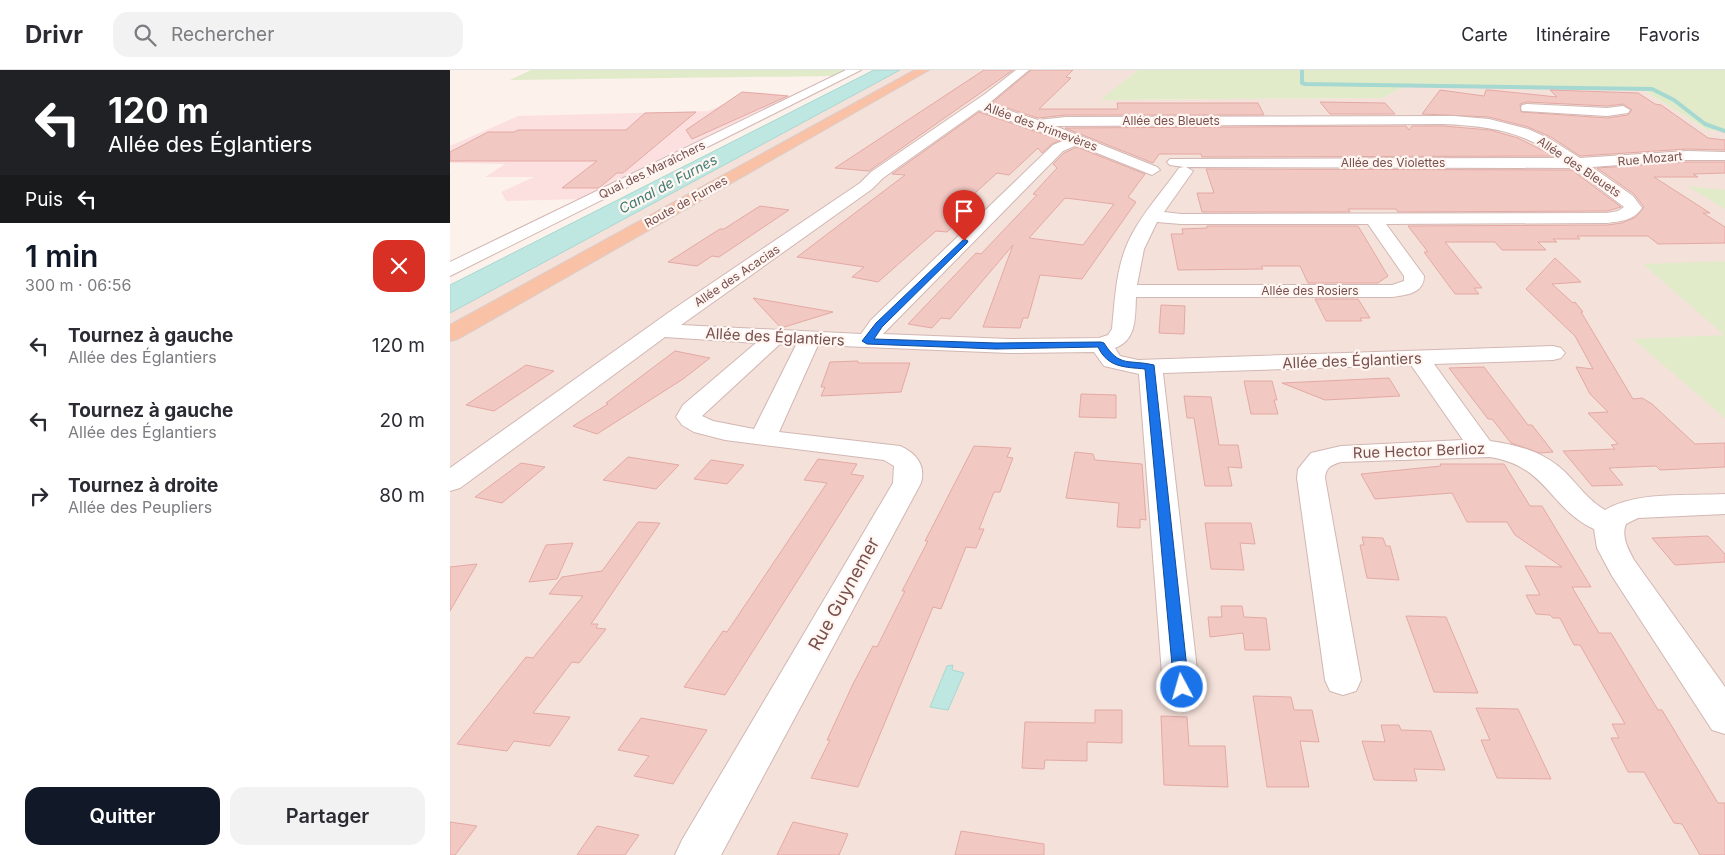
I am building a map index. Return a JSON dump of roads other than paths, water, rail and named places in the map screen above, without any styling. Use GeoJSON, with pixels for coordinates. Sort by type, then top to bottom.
{"type":"FeatureCollection","features":[{"type":"Feature","properties":{"kind":"main road","name":"Route de Furnes"},"geometry":{"type":"LineString","coordinates":[[450,334],[922,70]]}},
{"type":"Feature","properties":{"kind":"street","name":"Quai des Maraîchers"},"geometry":{"type":"LineString","coordinates":[[450,270],[855,70]]}},
{"type":"Feature","properties":{"kind":"street","name":"Allée des Acacias"},"geometry":{"type":"LineString","coordinates":[[450,482],[769,252],[797,236],[866,186],[877,175],[978,105],[1023,70]]}},
{"type":"Feature","properties":{"kind":"street"},"geometry":{"type":"LineString","coordinates":[[1489,124],[1527,108],[1537,100],[1532,91]]}},
{"type":"Feature","properties":{"kind":"street","name":"Allée des Primevères"},"geometry":{"type":"LineString","coordinates":[[978,105],[1037,124],[1105,150],[1170,168]]}},
{"type":"Feature","properties":{"kind":"street"},"geometry":{"type":"LineString","coordinates":[[1527,108],[1607,112],[1623,110]]}},
{"type":"Feature","properties":{"kind":"street","name":"Allée des Bleuets"},"geometry":{"type":"LineString","coordinates":[[1037,124],[1066,121],[1443,120],[1489,124],[1533,136],[1575,163],[1633,206],[1632,211],[1623,216],[1607,218],[1181,219],[1152,216]]}},
{"type":"Feature","properties":{"kind":"street"},"geometry":{"type":"LineString","coordinates":[[867,341],[879,325],[1058,148],[1077,140]]}},
{"type":"Feature","properties":{"kind":"street","name":"Rue Mozart"},"geometry":{"type":"LineString","coordinates":[[1575,163],[1615,162],[1682,155],[1725,156]]}},
{"type":"Feature","properties":{"kind":"street","name":"Allée des Violettes"},"geometry":{"type":"LineString","coordinates":[[1170,168],[1212,164],[1575,163]]}},
{"type":"Feature","properties":{"kind":"street"},"geometry":{"type":"LineString","coordinates":[[1101,345],[1116,340],[1121,335],[1135,248],[1165,195],[1170,168]]}},
{"type":"Feature","properties":{"kind":"street","name":"Allée des Rosiers"},"geometry":{"type":"LineString","coordinates":[[1127,291],[1392,291],[1408,288],[1413,284],[1414,276],[1373,218]]}},
{"type":"Feature","properties":{"kind":"street","name":"Allée des Églantiers"},"geometry":{"type":"LineString","coordinates":[[661,330],[811,339],[1003,346],[1101,345],[1107,356],[1117,363],[1150,367],[1553,353]]}},
{"type":"Feature","properties":{"kind":"street"},"geometry":{"type":"LineString","coordinates":[[774,337],[758,354],[697,406],[689,417],[693,422],[701,426],[762,437],[772,421],[799,354],[811,339]]}},
{"type":"Feature","properties":{"kind":"street"},"geometry":{"type":"LineString","coordinates":[[1418,358],[1482,448]]}},
{"type":"Feature","properties":{"kind":"street"},"geometry":{"type":"LineString","coordinates":[[1150,367],[1182,687]]}},
{"type":"Feature","properties":{"kind":"street","name":"Rue Guynemer"},"geometry":{"type":"LineString","coordinates":[[697,855],[902,491],[910,473],[910,468],[905,460],[890,452],[762,437]]}},
{"type":"Feature","properties":{"kind":"street","name":"Rue Hector Berlioz"},"geometry":{"type":"LineString","coordinates":[[1343,680],[1311,478],[1313,465],[1326,456],[1482,448],[1516,454],[1539,464],[1549,472],[1582,510],[1609,524]]}},
{"type":"Feature","properties":{"kind":"street"},"geometry":{"type":"LineString","coordinates":[[1725,504],[1632,509],[1615,516],[1609,524],[1608,536],[1612,551],[1725,718]]}},
{"type":"Feature","properties":{"kind":"water","name":"Canal de Furnes"},"geometry":{"type":"Polygon","coordinates":[[[874,70],[900,70],[450,313],[450,285],[874,70]]]}},
{"type":"Feature","properties":{"kind":"water"},"geometry":{"type":"Polygon","coordinates":[[[953,665],[952,670],[964,673],[948,710],[930,707],[947,666],[953,665]]]}},
{"type":"Feature","properties":{"kind":"waterway"},"geometry":{"type":"LineString","coordinates":[[1302,70],[1302,83],[1305,84],[1652,89],[1674,100],[1705,124],[1725,131]]}}]}
